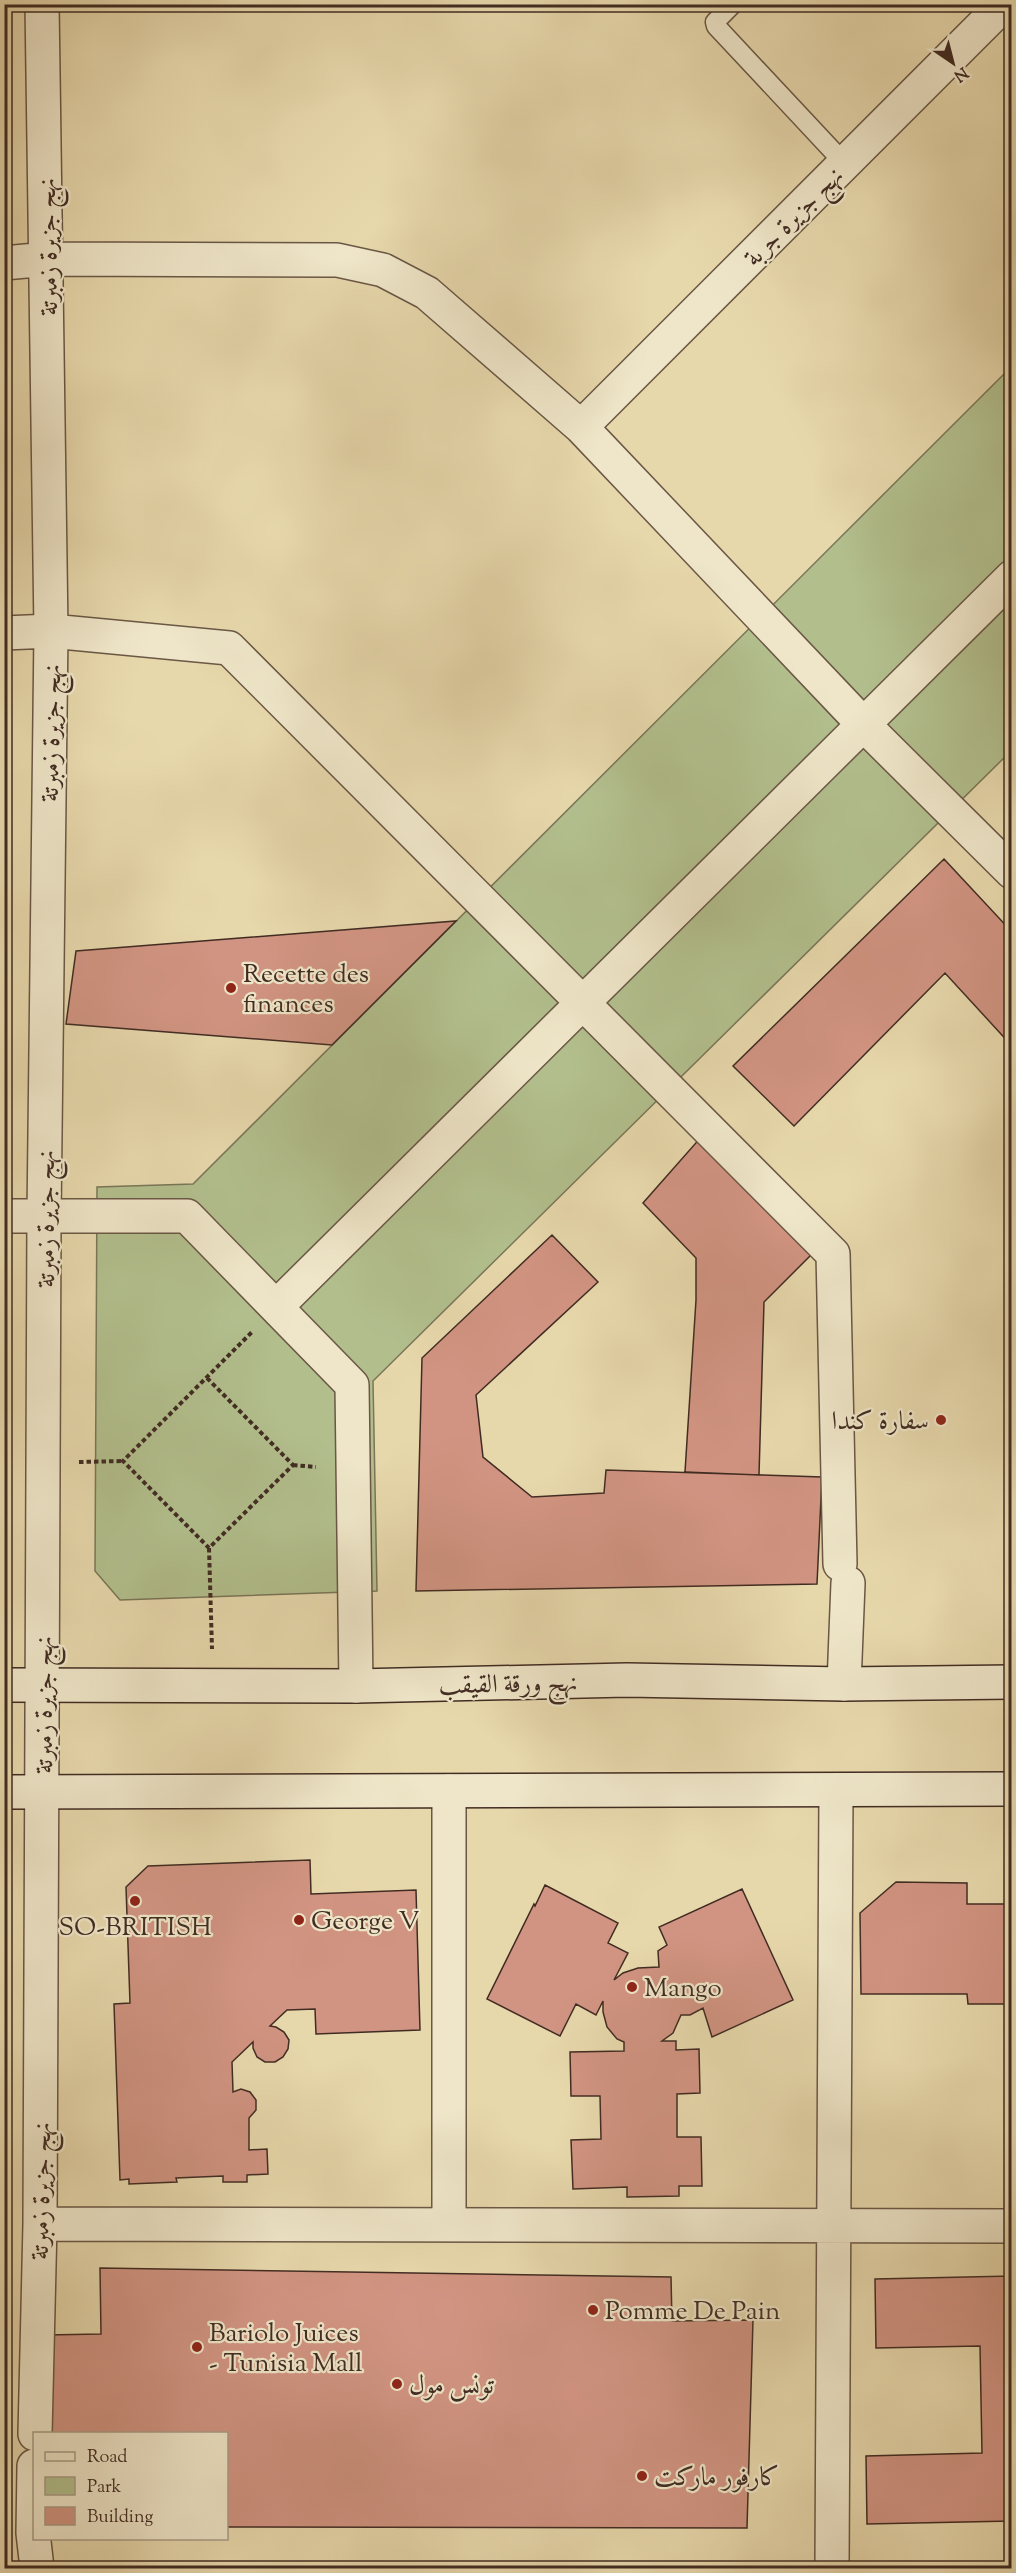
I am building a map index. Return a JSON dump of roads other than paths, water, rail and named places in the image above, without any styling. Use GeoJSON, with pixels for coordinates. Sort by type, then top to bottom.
{"type":"FeatureCollection","features":[{"type":"Feature","properties":{"kind":"street","name":"نهج جزيرة زمبرتة"},"geometry":{"type":"LineString","coordinates":[[35,2432],[40,2224],[44,1217],[51,631],[42,4]]}},
{"type":"Feature","properties":{"kind":"street","name":"نهج جزيرة جربة"},"geometry":{"type":"LineString","coordinates":[[581,427],[1004,4]]}},
{"type":"Feature","properties":{"kind":"street"},"geometry":{"type":"LineString","coordinates":[[4,263],[47,259],[337,260],[383,270],[427,293],[581,427],[864,725],[1011,873]]}},
{"type":"Feature","properties":{"kind":"street"},"geometry":{"type":"LineString","coordinates":[[277,1306],[1011,577]]}},
{"type":"Feature","properties":{"kind":"street"},"geometry":{"type":"LineString","coordinates":[[4,633],[51,631],[228,648],[833,1254],[844,1574],[844,1684]]}},
{"type":"Feature","properties":{"kind":"street"},"geometry":{"type":"LineString","coordinates":[[4,1216],[187,1216],[352,1384],[356,1686]]}},
{"type":"Feature","properties":{"kind":"street","name":"نهج ورقة القيقب"},"geometry":{"type":"LineString","coordinates":[[4,1685],[356,1686],[627,1680],[844,1684],[1011,1682]]}},
{"type":"Feature","properties":{"kind":"street"},"geometry":{"type":"LineString","coordinates":[[4,1792],[1011,1789]]}},
{"type":"Feature","properties":{"kind":"street"},"geometry":{"type":"LineString","coordinates":[[449,1791],[449,2223]]}},
{"type":"Feature","properties":{"kind":"street"},"geometry":{"type":"LineString","coordinates":[[832,2568],[836,1791]]}},
{"type":"Feature","properties":{"kind":"street"},"geometry":{"type":"LineString","coordinates":[[40,2224],[449,2223],[1011,2226]]}},
{"type":"Feature","properties":{"kind":"street"},"geometry":{"type":"LineString","coordinates":[[34,2540],[37,2568]]}},
{"type":"Feature","properties":{"kind":"lane"},"geometry":{"type":"LineString","coordinates":[[733,4],[715,22],[716,26],[845,164]]}},
{"type":"Feature","properties":{"kind":"place","name":"Recette des finances"},"geometry":{"type":"Point","coordinates":[231,988]}},
{"type":"Feature","properties":{"kind":"place","name":"سفارة كندا"},"geometry":{"type":"Point","coordinates":[941,1420]}},
{"type":"Feature","properties":{"kind":"place","name":"SO-BRITISH"},"geometry":{"type":"Point","coordinates":[135,1901]}},
{"type":"Feature","properties":{"kind":"place","name":"George V"},"geometry":{"type":"Point","coordinates":[299,1920]}},
{"type":"Feature","properties":{"kind":"place","name":"Mango"},"geometry":{"type":"Point","coordinates":[632,1987]}},
{"type":"Feature","properties":{"kind":"place","name":"Pomme De Pain"},"geometry":{"type":"Point","coordinates":[593,2310]}},
{"type":"Feature","properties":{"kind":"place","name":"Bariolo Juices - Tunisia Mall"},"geometry":{"type":"Point","coordinates":[197,2347]}},
{"type":"Feature","properties":{"kind":"place","name":"تونس مول"},"geometry":{"type":"Point","coordinates":[397,2384]}},
{"type":"Feature","properties":{"kind":"place","name":"كارفور ماركت"},"geometry":{"type":"Point","coordinates":[642,2476]}}]}
